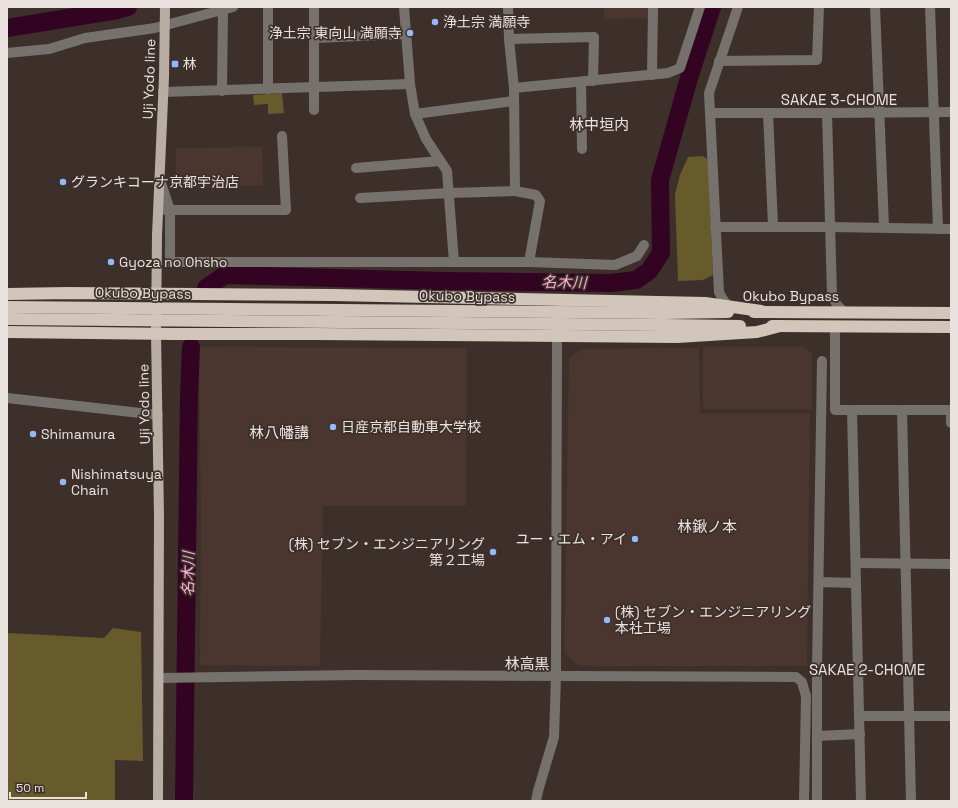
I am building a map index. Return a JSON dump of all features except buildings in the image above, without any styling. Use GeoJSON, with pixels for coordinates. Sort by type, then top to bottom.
{"type":"FeatureCollection","features":[{"type":"Feature","properties":{"kind":"highway"},"geometry":{"type":"LineString","coordinates":[[7,294],[342,295],[689,303],[728,306],[761,311]]}},
{"type":"Feature","properties":{"kind":"highway","name":"Okubo Bypass"},"geometry":{"type":"LineString","coordinates":[[7,307],[663,319],[780,326],[951,327]]}},
{"type":"Feature","properties":{"kind":"highway","name":"Okubo Bypass"},"geometry":{"type":"LineString","coordinates":[[7,319],[663,319],[761,311],[951,312]]}},
{"type":"Feature","properties":{"kind":"highway"},"geometry":{"type":"LineString","coordinates":[[7,332],[676,337],[756,332],[780,326]]}},
{"type":"Feature","properties":{"kind":"main road","name":"Uji Yodo line"},"geometry":{"type":"LineString","coordinates":[[158,801],[160,516],[156,294],[157,210],[166,7]]}},
{"type":"Feature","properties":{"kind":"street"},"geometry":{"type":"LineString","coordinates":[[7,53],[49,49],[84,38],[155,28],[166,22],[233,7]]}},
{"type":"Feature","properties":{"kind":"street"},"geometry":{"type":"LineString","coordinates":[[268,7],[268,89]]}},
{"type":"Feature","properties":{"kind":"street"},"geometry":{"type":"LineString","coordinates":[[314,7],[314,110]]}},
{"type":"Feature","properties":{"kind":"street"},"geometry":{"type":"LineString","coordinates":[[404,7],[410,84],[415,114],[426,139],[447,171],[454,262]]}},
{"type":"Feature","properties":{"kind":"street"},"geometry":{"type":"LineString","coordinates":[[508,7],[509,39],[514,88],[515,191]]}},
{"type":"Feature","properties":{"kind":"street"},"geometry":{"type":"LineString","coordinates":[[514,88],[652,75],[668,73],[680,68],[700,7]]}},
{"type":"Feature","properties":{"kind":"street"},"geometry":{"type":"LineString","coordinates":[[728,306],[719,292],[709,93],[738,7]]}},
{"type":"Feature","properties":{"kind":"street"},"geometry":{"type":"LineString","coordinates":[[719,61],[817,60],[819,7]]}},
{"type":"Feature","properties":{"kind":"street"},"geometry":{"type":"LineString","coordinates":[[875,7],[884,227]]}},
{"type":"Feature","properties":{"kind":"street"},"geometry":{"type":"LineString","coordinates":[[930,7],[938,229]]}},
{"type":"Feature","properties":{"kind":"street"},"geometry":{"type":"LineString","coordinates":[[652,75],[653,9]]}},
{"type":"Feature","properties":{"kind":"street"},"geometry":{"type":"LineString","coordinates":[[222,90],[223,10]]}},
{"type":"Feature","properties":{"kind":"street"},"geometry":{"type":"LineString","coordinates":[[314,38],[406,34]]}},
{"type":"Feature","properties":{"kind":"street"},"geometry":{"type":"LineString","coordinates":[[509,39],[594,37],[593,80]]}},
{"type":"Feature","properties":{"kind":"street"},"geometry":{"type":"LineString","coordinates":[[581,82],[582,149]]}},
{"type":"Feature","properties":{"kind":"street"},"geometry":{"type":"LineString","coordinates":[[163,92],[410,84]]}},
{"type":"Feature","properties":{"kind":"street"},"geometry":{"type":"LineString","coordinates":[[415,114],[514,101]]}},
{"type":"Feature","properties":{"kind":"street"},"geometry":{"type":"LineString","coordinates":[[710,113],[951,112]]}},
{"type":"Feature","properties":{"kind":"street"},"geometry":{"type":"LineString","coordinates":[[768,113],[773,226]]}},
{"type":"Feature","properties":{"kind":"street"},"geometry":{"type":"LineString","coordinates":[[827,113],[832,295],[837,305],[844,311]]}},
{"type":"Feature","properties":{"kind":"street"},"geometry":{"type":"LineString","coordinates":[[157,210],[286,210],[282,136]]}},
{"type":"Feature","properties":{"kind":"street"},"geometry":{"type":"LineString","coordinates":[[356,168],[440,162]]}},
{"type":"Feature","properties":{"kind":"street"},"geometry":{"type":"LineString","coordinates":[[159,175],[170,210],[170,262],[529,262],[615,264],[637,256],[644,244]]}},
{"type":"Feature","properties":{"kind":"street"},"geometry":{"type":"LineString","coordinates":[[360,198],[515,191],[536,195],[540,201],[529,262]]}},
{"type":"Feature","properties":{"kind":"street"},"geometry":{"type":"LineString","coordinates":[[715,227],[830,226],[951,229]]}},
{"type":"Feature","properties":{"kind":"street"},"geometry":{"type":"LineString","coordinates":[[40,293],[40,333]]}},
{"type":"Feature","properties":{"kind":"street"},"geometry":{"type":"LineString","coordinates":[[835,326],[835,410],[951,410],[951,423]]}},
{"type":"Feature","properties":{"kind":"street"},"geometry":{"type":"LineString","coordinates":[[536,801],[554,737],[556,676],[557,336]]}},
{"type":"Feature","properties":{"kind":"street"},"geometry":{"type":"LineString","coordinates":[[818,801],[817,669],[822,361]]}},
{"type":"Feature","properties":{"kind":"street"},"geometry":{"type":"LineString","coordinates":[[7,398],[158,415]]}},
{"type":"Feature","properties":{"kind":"street"},"geometry":{"type":"LineString","coordinates":[[852,410],[861,801]]}},
{"type":"Feature","properties":{"kind":"street"},"geometry":{"type":"LineString","coordinates":[[902,410],[911,801]]}},
{"type":"Feature","properties":{"kind":"street"},"geometry":{"type":"LineString","coordinates":[[856,563],[951,564]]}},
{"type":"Feature","properties":{"kind":"street"},"geometry":{"type":"LineString","coordinates":[[819,582],[856,583]]}},
{"type":"Feature","properties":{"kind":"street"},"geometry":{"type":"LineString","coordinates":[[159,678],[199,676],[356,675],[796,677],[802,682],[806,696],[804,801]]}},
{"type":"Feature","properties":{"kind":"street"},"geometry":{"type":"LineString","coordinates":[[860,716],[951,716]]}},
{"type":"Feature","properties":{"kind":"street"},"geometry":{"type":"LineString","coordinates":[[817,736],[860,734]]}},
{"type":"Feature","properties":{"kind":"shaded area"},"geometry":{"type":"Polygon","coordinates":[[[604,7],[656,7],[654,18],[604,19],[604,7]]]}},
{"type":"Feature","properties":{"kind":"shaded area"},"geometry":{"type":"Polygon","coordinates":[[[282,93],[284,113],[268,114],[268,104],[254,105],[253,95],[282,93]]]}},
{"type":"Feature","properties":{"kind":"shaded area"},"geometry":{"type":"Polygon","coordinates":[[[262,147],[263,186],[176,187],[176,148],[262,147]]]}},
{"type":"Feature","properties":{"kind":"shaded area"},"geometry":{"type":"Polygon","coordinates":[[[703,156],[708,160],[713,275],[703,280],[678,281],[675,194],[680,175],[688,157],[703,156]]]}},
{"type":"Feature","properties":{"kind":"shaded area","name":"日産京都自動車大学校"},"geometry":{"type":"Polygon","coordinates":[[[199,347],[467,348],[466,506],[323,506],[320,666],[200,665],[201,516],[199,347]]]}},
{"type":"Feature","properties":{"kind":"shaded area"},"geometry":{"type":"Polygon","coordinates":[[[703,347],[804,347],[812,353],[812,409],[703,409],[703,347]]]}},
{"type":"Feature","properties":{"kind":"shaded area"},"geometry":{"type":"Polygon","coordinates":[[[699,348],[700,413],[810,413],[807,666],[579,666],[564,653],[569,358],[583,349],[699,348]]]}},
{"type":"Feature","properties":{"kind":"shaded area"},"geometry":{"type":"Polygon","coordinates":[[[113,628],[141,632],[143,761],[115,760],[115,801],[7,801],[7,633],[104,638],[113,628]]]}},
{"type":"Feature","properties":{"kind":"waterway"},"geometry":{"type":"LineString","coordinates":[[7,28],[118,10],[128,7]]}},
{"type":"Feature","properties":{"kind":"waterway","name":"名木川"},"geometry":{"type":"LineString","coordinates":[[206,288],[225,275],[443,281],[611,283],[636,280],[649,271],[661,253],[660,180],[689,78],[712,7]]}},
{"type":"Feature","properties":{"kind":"waterway","name":"名木川"},"geometry":{"type":"LineString","coordinates":[[184,801],[189,395],[191,347]]}},
{"type":"Feature","properties":{"kind":"place","name":"浄土宗 満願寺"},"geometry":{"type":"Point","coordinates":[435,22]}},
{"type":"Feature","properties":{"kind":"place","name":"浄土宗 東向山 満願寺"},"geometry":{"type":"Point","coordinates":[410,33]}},
{"type":"Feature","properties":{"kind":"place","name":"林"},"geometry":{"type":"Point","coordinates":[175,64]}},
{"type":"Feature","properties":{"kind":"place","name":"グランキコーナ京都宇治店"},"geometry":{"type":"Point","coordinates":[63,182]}},
{"type":"Feature","properties":{"kind":"place","name":"Gyoza no Ohsho"},"geometry":{"type":"Point","coordinates":[111,262]}},
{"type":"Feature","properties":{"kind":"place","name":"日産京都自動車大学校"},"geometry":{"type":"Point","coordinates":[333,427]}},
{"type":"Feature","properties":{"kind":"place","name":"Shimamura"},"geometry":{"type":"Point","coordinates":[33,434]}},
{"type":"Feature","properties":{"kind":"place","name":"Nishimatsuya Chain"},"geometry":{"type":"Point","coordinates":[63,482]}},
{"type":"Feature","properties":{"kind":"place","name":"ユー・エム・アイ"},"geometry":{"type":"Point","coordinates":[635,539]}},
{"type":"Feature","properties":{"kind":"place","name":"(株) セブン・エンジニアリング 第２工場"},"geometry":{"type":"Point","coordinates":[493,552]}},
{"type":"Feature","properties":{"kind":"place","name":"(株) セブン・エンジニアリング 本社工場"},"geometry":{"type":"Point","coordinates":[607,620]}},
{"type":"Feature","properties":{"kind":"district","name":"SAKAE 3-CHOME"},"geometry":{"type":"Point","coordinates":[839,99]}},
{"type":"Feature","properties":{"kind":"district","name":"林中垣内"},"geometry":{"type":"Point","coordinates":[599,124]}},
{"type":"Feature","properties":{"kind":"district","name":"林八幡講"},"geometry":{"type":"Point","coordinates":[279,432]}},
{"type":"Feature","properties":{"kind":"district","name":"林鍬ノ本"},"geometry":{"type":"Point","coordinates":[707,526]}},
{"type":"Feature","properties":{"kind":"district","name":"林高黒"},"geometry":{"type":"Point","coordinates":[527,663]}},
{"type":"Feature","properties":{"kind":"district","name":"SAKAE 2-CHOME"},"geometry":{"type":"Point","coordinates":[867,669]}}]}
